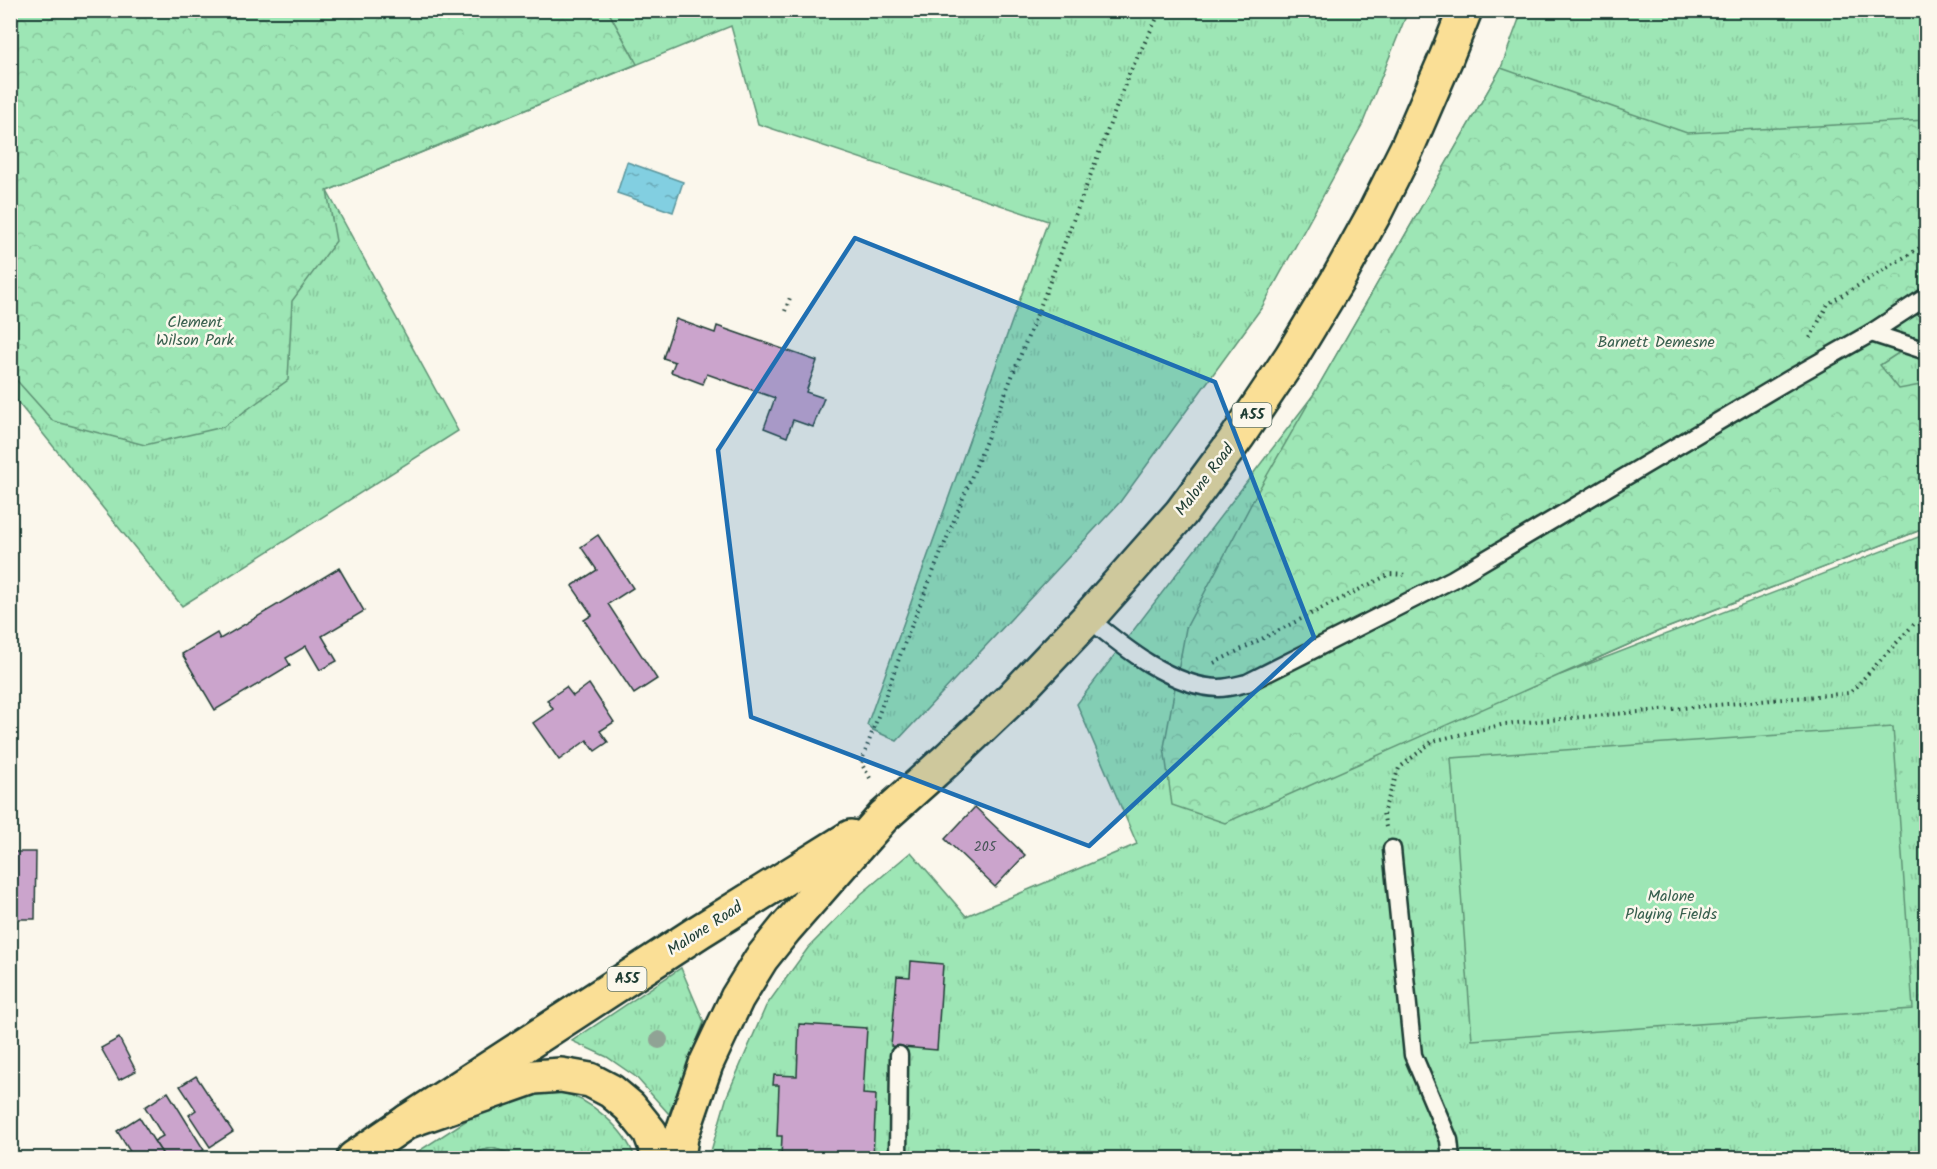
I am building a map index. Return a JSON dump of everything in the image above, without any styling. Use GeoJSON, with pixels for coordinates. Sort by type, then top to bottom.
{"type":"FeatureCollection","features":[{"type":"Feature","properties":{"kind":"highway","name":"Malone Road"},"geometry":{"type":"LineString","coordinates":[[678,1158],[681,1137],[706,1064],[737,998],[785,929],[883,817],[1011,699],[1088,618],[1181,513],[1238,436],[1291,357],[1374,214],[1407,148],[1465,10]]}},
{"type":"Feature","properties":{"kind":"highway","name":"Malone Road"},"geometry":{"type":"LineString","coordinates":[[408,1121],[700,931],[883,817]]}},
{"type":"Feature","properties":{"kind":"highway","name":"A55"},"geometry":{"type":"LineString","coordinates":[[354,1158],[408,1121],[534,1077],[561,1075],[590,1080],[624,1101],[650,1132],[660,1158]]}},
{"type":"Feature","properties":{"kind":"lane"},"geometry":{"type":"LineString","coordinates":[[1088,618],[1138,656],[1165,672],[1195,685],[1220,688],[1247,683],[1454,579],[1871,333],[1926,297]]}},
{"type":"Feature","properties":{"kind":"lane"},"geometry":{"type":"LineString","coordinates":[[1871,333],[1926,351]]}},
{"type":"Feature","properties":{"kind":"lane"},"geometry":{"type":"LineString","coordinates":[[1392,849],[1413,1055],[1449,1140],[1451,1158]]}},
{"type":"Feature","properties":{"kind":"lane"},"geometry":{"type":"LineString","coordinates":[[898,1158],[899,1055]]}},
{"type":"Feature","properties":{"kind":"path"},"geometry":{"type":"LineString","coordinates":[[870,778],[861,763],[905,642],[1040,307],[1129,74],[1161,10]]}},
{"type":"Feature","properties":{"kind":"path"},"geometry":{"type":"LineString","coordinates":[[1790,379],[1828,304],[1926,244]]}},
{"type":"Feature","properties":{"kind":"path"},"geometry":{"type":"LineString","coordinates":[[785,311],[791,295]]}},
{"type":"Feature","properties":{"kind":"path"},"geometry":{"type":"LineString","coordinates":[[1184,680],[1232,653],[1390,574],[1454,579]]}},
{"type":"Feature","properties":{"kind":"path"},"geometry":{"type":"LineString","coordinates":[[1392,849],[1383,813],[1399,768],[1433,741],[1505,724],[1850,693],[1914,624],[1926,623]]}},
{"type":"Feature","properties":{"kind":"highlighted area"},"geometry":{"type":"Polygon","coordinates":[[[855,238],[1215,382],[1314,637],[1089,846],[751,717],[718,450],[855,238]]]}},
{"type":"Feature","properties":{"kind":"green space"},"geometry":{"type":"Polygon","coordinates":[[[10,11],[634,58],[608,11],[1408,11],[1362,125],[1262,307],[1120,502],[897,741],[867,725],[1048,221],[758,124],[731,26],[327,191],[458,431],[182,606],[11,394],[10,11]]]}},
{"type":"Feature","properties":{"kind":"green space","name":"Clement Wilson Park"},"geometry":{"type":"Polygon","coordinates":[[[10,11],[608,11],[637,64],[327,191],[336,241],[292,301],[288,380],[223,427],[145,445],[53,421],[11,374],[10,11]]]}},
{"type":"Feature","properties":{"kind":"green space","name":"Malone Playing Fields"},"geometry":{"type":"Polygon","coordinates":[[[1522,11],[1926,11],[1926,528],[1659,631],[1560,675],[1926,534],[1926,1158],[709,1158],[727,1096],[766,1006],[808,948],[861,894],[911,852],[966,916],[1137,844],[1077,704],[1314,394],[1501,68],[1522,11]]]}},
{"type":"Feature","properties":{"kind":"green space","name":"Barnett Demesne"},"geometry":{"type":"Polygon","coordinates":[[[1501,68],[1687,133],[1926,120],[1926,335],[1880,365],[1899,389],[1926,384],[1926,528],[1659,631],[1225,823],[1172,805],[1164,747],[1186,628],[1258,491],[1501,68]]]}},
{"type":"Feature","properties":{"kind":"green space","name":"Malone Playing Fields"},"geometry":{"type":"Polygon","coordinates":[[[1893,727],[1913,1009],[1472,1040],[1451,758],[1893,727]]]}},
{"type":"Feature","properties":{"kind":"green space"},"geometry":{"type":"Polygon","coordinates":[[[681,968],[704,1022],[669,1114],[636,1077],[607,1057],[572,1041],[681,968]]]}},
{"type":"Feature","properties":{"kind":"green space"},"geometry":{"type":"Polygon","coordinates":[[[526,1092],[559,1092],[583,1101],[615,1126],[635,1158],[525,1158],[492,1148],[455,1158],[408,1158],[498,1100],[526,1092]]]}},
{"type":"Feature","properties":{"kind":"green space"},"geometry":{"type":"Polygon","coordinates":[[[492,1148],[525,1158],[455,1158],[492,1148]]]}},
{"type":"Feature","properties":{"kind":"water"},"geometry":{"type":"Polygon","coordinates":[[[627,162],[683,182],[673,212],[617,193],[627,162]]]}},
{"type":"Feature","properties":{"kind":"building"},"geometry":{"type":"Polygon","coordinates":[[[676,319],[715,333],[717,326],[817,361],[806,392],[824,398],[813,427],[793,420],[787,437],[764,428],[775,398],[707,374],[703,384],[671,372],[675,362],[663,358],[676,319]]]}},
{"type":"Feature","properties":{"kind":"building"},"geometry":{"type":"Polygon","coordinates":[[[598,535],[633,588],[608,604],[657,679],[634,694],[584,620],[592,615],[572,586],[597,570],[581,547],[598,535]]]}},
{"type":"Feature","properties":{"kind":"building"},"geometry":{"type":"Polygon","coordinates":[[[339,568],[364,611],[322,636],[337,661],[320,670],[306,646],[286,658],[290,665],[215,710],[182,654],[217,633],[220,639],[339,568]]]}},
{"type":"Feature","properties":{"kind":"building"},"geometry":{"type":"Polygon","coordinates":[[[589,684],[614,722],[600,731],[608,742],[595,751],[587,740],[559,760],[533,723],[553,709],[547,700],[566,687],[573,696],[589,684]]]}},
{"type":"Feature","properties":{"kind":"building"},"geometry":{"type":"Polygon","coordinates":[[[10,785],[18,811],[10,813],[10,785]]]}},
{"type":"Feature","properties":{"kind":"building"},"geometry":{"type":"Polygon","coordinates":[[[975,807],[1025,855],[995,887],[945,839],[975,807]]]}},
{"type":"Feature","properties":{"kind":"building"},"geometry":{"type":"Polygon","coordinates":[[[10,852],[36,852],[35,919],[10,919],[10,852]]]}},
{"type":"Feature","properties":{"kind":"building"},"geometry":{"type":"Polygon","coordinates":[[[911,961],[943,964],[937,1050],[891,1046],[897,976],[910,977],[911,961]]]}},
{"type":"Feature","properties":{"kind":"building"},"geometry":{"type":"Polygon","coordinates":[[[799,1024],[867,1028],[863,1094],[876,1095],[873,1158],[781,1158],[782,1136],[777,1136],[779,1085],[773,1085],[774,1075],[797,1076],[799,1024]]]}},
{"type":"Feature","properties":{"kind":"building"},"geometry":{"type":"Polygon","coordinates":[[[119,1038],[136,1071],[119,1080],[101,1048],[119,1038]]]}},
{"type":"Feature","properties":{"kind":"building"},"geometry":{"type":"Polygon","coordinates":[[[196,1076],[233,1132],[210,1147],[189,1115],[196,1110],[180,1086],[196,1076]]]}},
{"type":"Feature","properties":{"kind":"building"},"geometry":{"type":"Polygon","coordinates":[[[168,1092],[204,1150],[191,1158],[165,1158],[154,1141],[163,1136],[145,1107],[168,1092]]]}},
{"type":"Feature","properties":{"kind":"building"},"geometry":{"type":"Polygon","coordinates":[[[139,1117],[165,1158],[134,1158],[117,1131],[139,1117]]]}}]}
